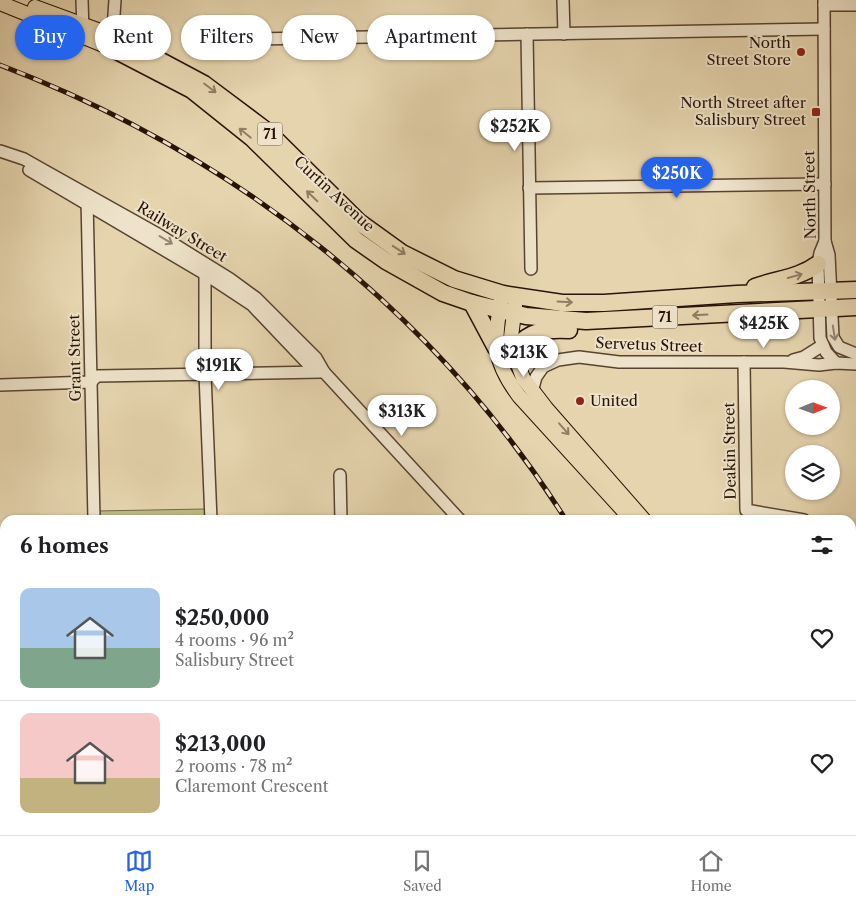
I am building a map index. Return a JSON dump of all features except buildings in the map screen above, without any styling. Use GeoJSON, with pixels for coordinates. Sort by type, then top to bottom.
{"type":"FeatureCollection","features":[{"type":"Feature","properties":{"kind":"highway","name":"Curtin Avenue"},"geometry":{"type":"LineString","coordinates":[[143,60],[192,90],[252,138],[356,240],[386,261],[443,293],[472,303]]}},
{"type":"Feature","properties":{"kind":"highway","name":"Curtin Avenue"},"geometry":{"type":"LineString","coordinates":[[152,60],[204,84],[268,132],[359,222],[402,252],[454,279],[510,296]]}},
{"type":"Feature","properties":{"kind":"highway"},"geometry":{"type":"LineString","coordinates":[[737,294],[767,283],[806,273],[818,264]]}},
{"type":"Feature","properties":{"kind":"highway","name":"71"},"geometry":{"type":"LineString","coordinates":[[510,296],[562,303],[604,303],[737,294],[856,290]]}},
{"type":"Feature","properties":{"kind":"highway","name":"71"},"geometry":{"type":"LineString","coordinates":[[472,303],[506,312],[553,319],[586,321],[856,307]]}},
{"type":"Feature","properties":{"kind":"highway"},"geometry":{"type":"LineString","coordinates":[[472,303],[496,348]]}},
{"type":"Feature","properties":{"kind":"highway"},"geometry":{"type":"LineString","coordinates":[[513,350],[524,338],[536,332],[585,330],[617,320]]}},
{"type":"Feature","properties":{"kind":"main road","name":"Curtin Avenue"},"geometry":{"type":"LineString","coordinates":[[14,0],[48,15]]}},
{"type":"Feature","properties":{"kind":"main road","name":"Curtin Avenue"},"geometry":{"type":"LineString","coordinates":[[0,2],[39,15]]}},
{"type":"Feature","properties":{"kind":"main road"},"geometry":{"type":"LineString","coordinates":[[510,296],[496,348],[500,365],[507,380],[519,396],[541,412],[639,515]]}},
{"type":"Feature","properties":{"kind":"main road"},"geometry":{"type":"LineString","coordinates":[[506,312],[513,350],[523,378],[541,412],[628,515]]}},
{"type":"Feature","properties":{"kind":"street"},"geometry":{"type":"LineString","coordinates":[[82,0],[82,15]]}},
{"type":"Feature","properties":{"kind":"street"},"geometry":{"type":"LineString","coordinates":[[114,15],[115,0]]}},
{"type":"Feature","properties":{"kind":"street"},"geometry":{"type":"LineString","coordinates":[[563,0],[564,34]]}},
{"type":"Feature","properties":{"kind":"street"},"geometry":{"type":"LineString","coordinates":[[824,3],[856,5]]}},
{"type":"Feature","properties":{"kind":"street","name":"North Street"},"geometry":{"type":"LineString","coordinates":[[824,3],[825,241],[829,255],[824,290]]}},
{"type":"Feature","properties":{"kind":"street"},"geometry":{"type":"LineString","coordinates":[[272,39],[824,29]]}},
{"type":"Feature","properties":{"kind":"street"},"geometry":{"type":"LineString","coordinates":[[526,34],[531,269]]}},
{"type":"Feature","properties":{"kind":"street","name":"Railway Street"},"geometry":{"type":"LineString","coordinates":[[0,151],[24,160],[86,200]]}},
{"type":"Feature","properties":{"kind":"street","name":"Railway Street"},"geometry":{"type":"LineString","coordinates":[[0,159],[26,168],[86,200],[205,269],[252,305],[308,364],[324,372],[455,515]]}},
{"type":"Feature","properties":{"kind":"street"},"geometry":{"type":"LineString","coordinates":[[529,188],[825,184]]}},
{"type":"Feature","properties":{"kind":"street","name":"Grant Street"},"geometry":{"type":"LineString","coordinates":[[86,200],[94,515]]}},
{"type":"Feature","properties":{"kind":"street"},"geometry":{"type":"LineString","coordinates":[[825,241],[818,264],[824,290],[825,308],[820,338],[826,352],[836,362]]}},
{"type":"Feature","properties":{"kind":"street"},"geometry":{"type":"LineString","coordinates":[[205,269],[205,374],[211,515]]}},
{"type":"Feature","properties":{"kind":"street"},"geometry":{"type":"LineString","coordinates":[[825,308],[839,347],[852,353]]}},
{"type":"Feature","properties":{"kind":"street","name":"Servetus Street"},"geometry":{"type":"LineString","coordinates":[[784,362],[804,357],[823,345]]}},
{"type":"Feature","properties":{"kind":"street","name":"Servetus Street"},"geometry":{"type":"LineString","coordinates":[[532,392],[536,377],[543,367],[549,363],[566,358],[579,357],[619,362],[784,362],[819,365],[836,362],[856,364]]}},
{"type":"Feature","properties":{"kind":"street","name":"Deakin Street"},"geometry":{"type":"LineString","coordinates":[[744,362],[746,510],[775,515]]}},
{"type":"Feature","properties":{"kind":"street"},"geometry":{"type":"LineString","coordinates":[[0,384],[91,382],[97,376],[324,372]]}},
{"type":"Feature","properties":{"kind":"street"},"geometry":{"type":"LineString","coordinates":[[340,475],[341,515]]}},
{"type":"Feature","properties":{"kind":"shaded area"},"geometry":{"type":"Polygon","coordinates":[[[205,509],[205,515],[97,515],[97,511],[205,509]]]}},
{"type":"Feature","properties":{"kind":"railway"},"geometry":{"type":"LineString","coordinates":[[0,65],[85,101],[168,144],[246,192],[320,247],[390,307],[454,373],[513,444],[563,515]]}},
{"type":"Feature","properties":{"kind":"place","name":"North Street Store"},"geometry":{"type":"Point","coordinates":[801,52]}},
{"type":"Feature","properties":{"kind":"place","name":"North Street after Salisbury Street"},"geometry":{"type":"Point","coordinates":[816,112]}},
{"type":"Feature","properties":{"kind":"place","name":"United"},"geometry":{"type":"Point","coordinates":[580,401]}}]}
